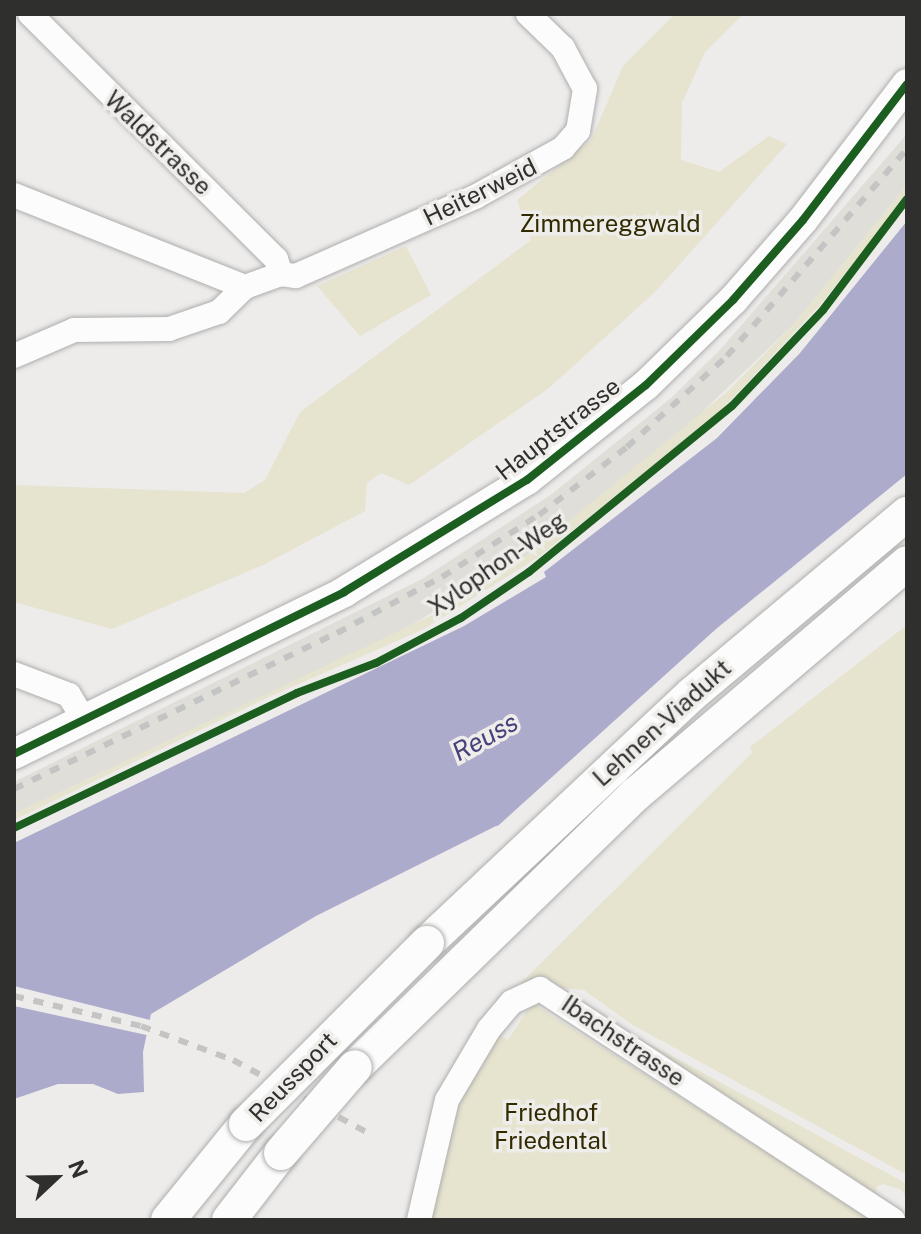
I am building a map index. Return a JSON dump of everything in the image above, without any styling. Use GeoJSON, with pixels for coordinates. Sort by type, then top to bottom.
{"type":"FeatureCollection","features":[{"type":"Feature","properties":{"kind":"highway","name":"Lehnen-Viadukt"},"geometry":{"type":"LineString","coordinates":[[427,943],[691,695],[907,514]]}},
{"type":"Feature","properties":{"kind":"highway"},"geometry":{"type":"LineString","coordinates":[[229,1220],[281,1153],[355,1067],[543,881],[761,683],[907,563]]}},
{"type":"Feature","properties":{"kind":"highway","name":"Reussport"},"geometry":{"type":"LineString","coordinates":[[168,1220],[246,1124],[427,943]]}},
{"type":"Feature","properties":{"kind":"main road","name":"Hauptstrasse"},"geometry":{"type":"LineString","coordinates":[[14,754],[76,708],[403,560],[492,506],[564,452],[646,385],[733,300],[803,220],[907,84]]}},
{"type":"Feature","properties":{"kind":"street","name":"Waldstrasse"},"geometry":{"type":"LineString","coordinates":[[30,14],[276,259],[281,274]]}},
{"type":"Feature","properties":{"kind":"street","name":"Heiterweid"},"geometry":{"type":"LineString","coordinates":[[14,356],[74,330],[169,329],[219,312],[245,287],[281,274],[296,276],[475,197],[563,148],[578,131],[585,89],[563,48],[528,14]]}},
{"type":"Feature","properties":{"kind":"street"},"geometry":{"type":"LineString","coordinates":[[14,195],[245,287]]}},
{"type":"Feature","properties":{"kind":"street"},"geometry":{"type":"LineString","coordinates":[[14,674],[76,708]]}},
{"type":"Feature","properties":{"kind":"street","name":"Ibachstrasse"},"geometry":{"type":"LineString","coordinates":[[419,1220],[447,1100],[489,1029],[512,1002],[540,989],[893,1220]]}},
{"type":"Feature","properties":{"kind":"shaded area"},"geometry":{"type":"Polygon","coordinates":[[[907,134],[907,185],[794,324],[673,440],[525,557],[403,630],[14,814],[14,782],[422,579],[552,494],[671,398],[719,351],[907,134]]]}},
{"type":"Feature","properties":{"kind":"green space","name":"Zimmereggwald"},"geometry":{"type":"Polygon","coordinates":[[[675,14],[743,14],[705,52],[682,103],[681,160],[719,172],[769,136],[787,144],[655,292],[549,388],[409,485],[381,473],[367,483],[365,511],[263,565],[112,629],[14,602],[14,485],[244,493],[265,480],[300,412],[531,240],[517,200],[591,140],[623,66],[675,14]]]}},
{"type":"Feature","properties":{"kind":"green space"},"geometry":{"type":"Polygon","coordinates":[[[907,185],[907,195],[821,304],[712,420],[537,558],[424,629],[269,697],[14,820],[14,814],[451,606],[525,557],[728,391],[794,324],[907,185]]]}},
{"type":"Feature","properties":{"kind":"green space"},"geometry":{"type":"Polygon","coordinates":[[[406,246],[431,295],[360,336],[317,286],[406,246]]]}},
{"type":"Feature","properties":{"kind":"green space"},"geometry":{"type":"Polygon","coordinates":[[[907,625],[907,1175],[631,1024],[584,990],[520,984],[752,753],[750,747],[907,625]]]}},
{"type":"Feature","properties":{"kind":"green space","name":"Friedhof Friedental"},"geometry":{"type":"Polygon","coordinates":[[[532,1003],[752,1143],[808,1171],[874,1220],[413,1220],[451,1108],[500,1035],[508,1040],[532,1003]]]}},
{"type":"Feature","properties":{"kind":"green space"},"geometry":{"type":"Polygon","coordinates":[[[639,1038],[907,1184],[907,1201],[902,1190],[883,1184],[876,1187],[877,1197],[639,1038]]]}},
{"type":"Feature","properties":{"kind":"water","name":"Reuss"},"geometry":{"type":"Polygon","coordinates":[[[907,221],[907,575],[581,818],[496,826],[316,916],[151,1014],[143,1052],[144,1092],[118,1094],[93,1084],[58,1084],[14,1099],[14,843],[464,626],[546,577],[544,572],[717,438],[800,353],[907,221]]]}},
{"type":"Feature","properties":{"kind":"pier"},"geometry":{"type":"Polygon","coordinates":[[[907,474],[907,580],[825,654],[583,822],[490,833],[716,629],[907,474]]]}},
{"type":"Feature","properties":{"kind":"pier"},"geometry":{"type":"Polygon","coordinates":[[[14,986],[154,1021],[151,1036],[14,1006],[14,986]]]}},
{"type":"Feature","properties":{"kind":"railway"},"geometry":{"type":"LineString","coordinates":[[14,789],[337,633],[442,577],[539,515],[627,447],[727,356],[907,149]]}},
{"type":"Feature","properties":{"kind":"railway"},"geometry":{"type":"LineString","coordinates":[[14,996],[141,1026],[233,1060],[370,1134]]}},
{"type":"Feature","properties":{"kind":"cycle path"},"geometry":{"type":"LineString","coordinates":[[14,754],[344,592],[527,480],[646,385],[733,300],[803,220],[907,84]]}},
{"type":"Feature","properties":{"kind":"cycle path","name":"Xylophon-Weg"},"geometry":{"type":"LineString","coordinates":[[14,828],[297,693],[376,663],[461,618],[529,572],[732,406],[823,310],[907,199]]}}]}
